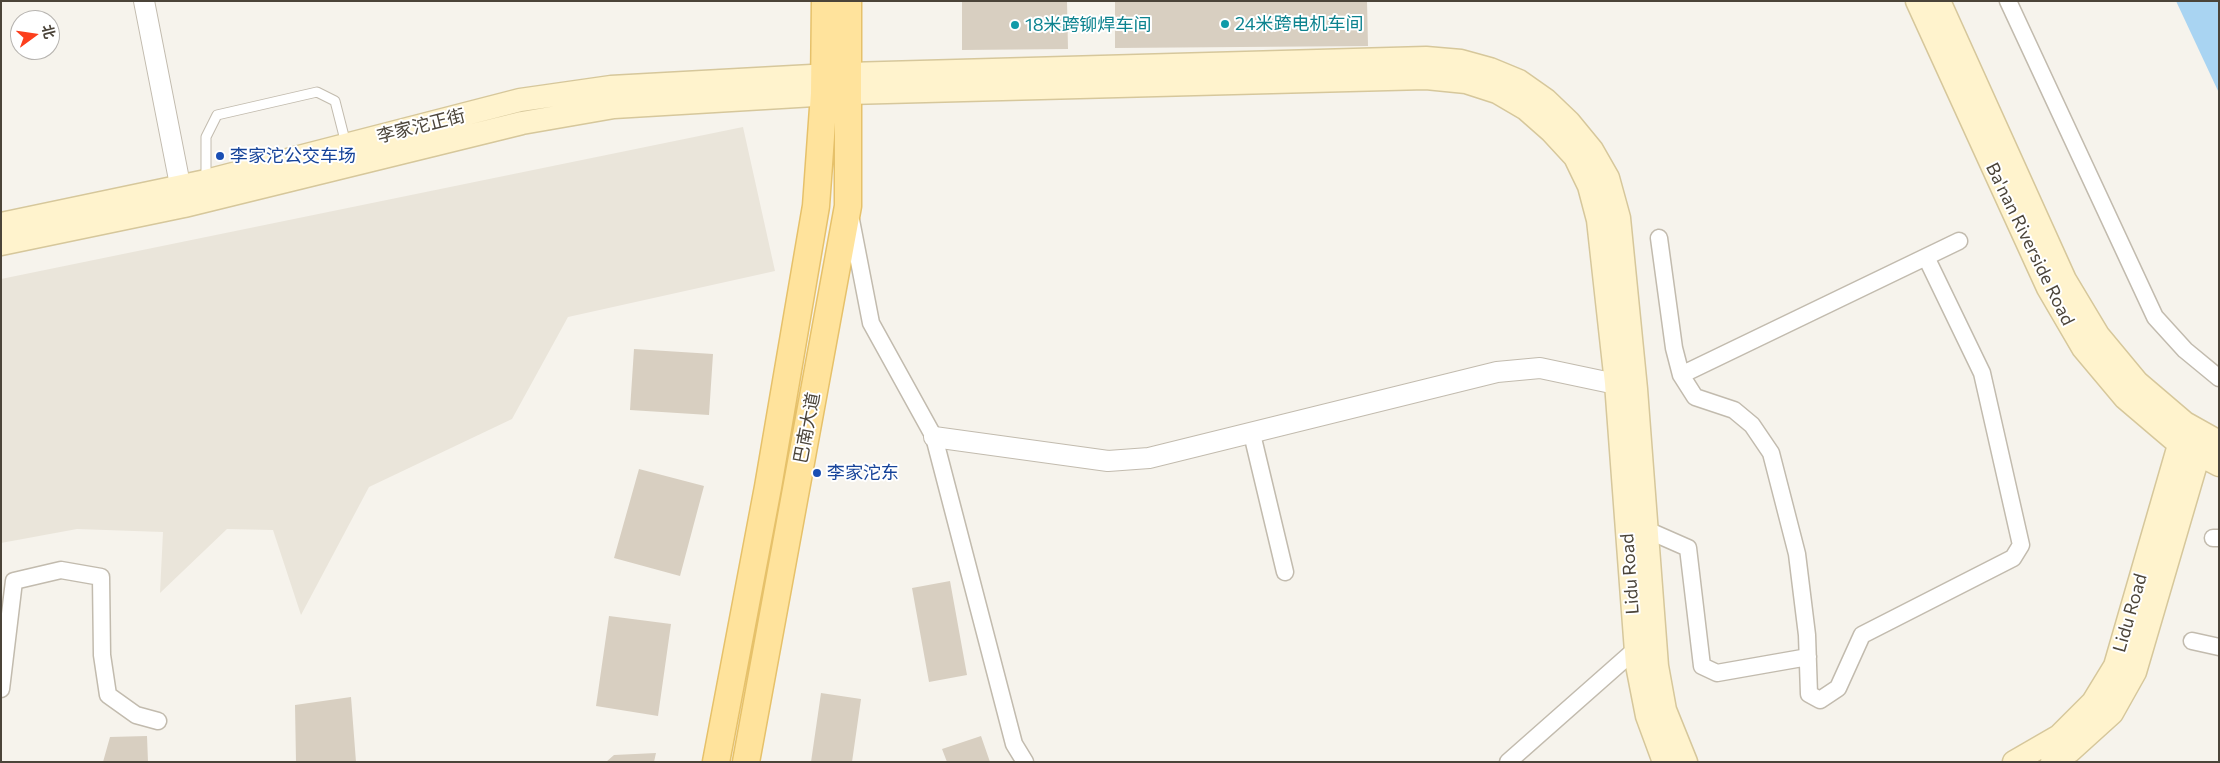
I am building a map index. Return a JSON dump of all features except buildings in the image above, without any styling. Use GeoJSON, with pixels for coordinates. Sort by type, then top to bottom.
{"type":"FeatureCollection","features":[{"type":"Feature","properties":{"kind":"main road"},"geometry":{"type":"LineString","coordinates":[[825,1],[836,84]]}},
{"type":"Feature","properties":{"kind":"main road"},"geometry":{"type":"LineString","coordinates":[[836,84],[848,1]]}},
{"type":"Feature","properties":{"kind":"main road","name":"Ba'nan Riverside Road"},"geometry":{"type":"LineString","coordinates":[[1917,1],[2048,288],[2083,348],[2125,398],[2182,433],[2207,443],[2219,465]]}},
{"type":"Feature","properties":{"kind":"main road","name":"Ba'nan Riverside Road"},"geometry":{"type":"LineString","coordinates":[[1938,1],[2065,280],[2098,335],[2182,433]]}},
{"type":"Feature","properties":{"kind":"main road","name":"李家沱正街"},"geometry":{"type":"LineString","coordinates":[[1,224],[182,196],[206,181],[522,122],[614,107],[836,84],[1426,58],[1461,61],[1490,69],[1519,81],[1546,100],[1569,122],[1592,150],[1608,178],[1619,218],[1626,386]]}},
{"type":"Feature","properties":{"kind":"main road","name":"巴南大道"},"geometry":{"type":"LineString","coordinates":[[746,762],[848,206],[836,84]]}},
{"type":"Feature","properties":{"kind":"main road","name":"巴南大道"},"geometry":{"type":"LineString","coordinates":[[716,762],[768,488],[836,84]]}},
{"type":"Feature","properties":{"kind":"main road","name":"李家沱正街"},"geometry":{"type":"LineString","coordinates":[[1,244],[349,154]]}},
{"type":"Feature","properties":{"kind":"main road","name":"Lidu Road"},"geometry":{"type":"LineString","coordinates":[[1626,386],[1647,530],[1657,666],[1665,710],[1686,762]]}},
{"type":"Feature","properties":{"kind":"main road","name":"Lidu Road"},"geometry":{"type":"LineString","coordinates":[[1626,386],[1636,649],[1647,716],[1664,762]]}},
{"type":"Feature","properties":{"kind":"main road","name":"Lidu Road"},"geometry":{"type":"LineString","coordinates":[[2014,762],[2059,736],[2093,702],[2115,666],[2182,433]]}},
{"type":"Feature","properties":{"kind":"main road","name":"Lidu Road"},"geometry":{"type":"LineString","coordinates":[[2052,762],[2070,752],[2112,713],[2135,672],[2207,443]]}},
{"type":"Feature","properties":{"kind":"street"},"geometry":{"type":"LineString","coordinates":[[144,1],[182,196]]}},
{"type":"Feature","properties":{"kind":"street"},"geometry":{"type":"LineString","coordinates":[[2008,1],[2155,317],[2185,350],[2219,378]]}},
{"type":"Feature","properties":{"kind":"street"},"geometry":{"type":"LineString","coordinates":[[848,206],[871,323],[934,437],[1014,744],[1025,762]]}},
{"type":"Feature","properties":{"kind":"street"},"geometry":{"type":"LineString","coordinates":[[1659,238],[1674,348],[1681,375],[1695,397],[1734,410],[1752,424],[1772,453],[1797,554],[1807,635],[1809,694],[1820,700],[1838,688],[1862,635],[2013,558],[2021,545],[1982,373],[1926,257]]}},
{"type":"Feature","properties":{"kind":"street"},"geometry":{"type":"LineString","coordinates":[[1681,375],[1959,241]]}},
{"type":"Feature","properties":{"kind":"street"},"geometry":{"type":"LineString","coordinates":[[934,437],[1108,461],[1149,458],[1497,372],[1540,368],[1626,386]]}},
{"type":"Feature","properties":{"kind":"street"},"geometry":{"type":"LineString","coordinates":[[1252,434],[1285,572]]}},
{"type":"Feature","properties":{"kind":"street"},"geometry":{"type":"LineString","coordinates":[[1647,530],[1688,548],[1702,666],[1717,673],[1808,657]]}},
{"type":"Feature","properties":{"kind":"street"},"geometry":{"type":"LineString","coordinates":[[1,689],[14,581],[61,570],[101,577],[102,655],[108,695],[136,715],[158,721]]}},
{"type":"Feature","properties":{"kind":"street"},"geometry":{"type":"LineString","coordinates":[[2192,641],[2219,647]]}},
{"type":"Feature","properties":{"kind":"street"},"geometry":{"type":"LineString","coordinates":[[1508,762],[1636,649]]}},
{"type":"Feature","properties":{"kind":"lane"},"geometry":{"type":"LineString","coordinates":[[206,181],[206,138],[217,115],[317,92],[335,101],[349,154]]}},
{"type":"Feature","properties":{"kind":"shaded area"},"geometry":{"type":"Polygon","coordinates":[[[743,127],[775,271],[568,317],[512,419],[369,487],[301,615],[273,530],[227,529],[160,593],[163,532],[77,529],[1,543],[1,279],[743,127]]]}},
{"type":"Feature","properties":{"kind":"water"},"geometry":{"type":"Polygon","coordinates":[[[2176,1],[2219,1],[2219,93],[2176,1]]]}},
{"type":"Feature","properties":{"kind":"place","name":"24米跨电机车间"},"geometry":{"type":"Point","coordinates":[1225,24]}},
{"type":"Feature","properties":{"kind":"place","name":"18米跨铆焊车间"},"geometry":{"type":"Point","coordinates":[1015,25]}},
{"type":"Feature","properties":{"kind":"place","name":"李家沱公交车场"},"geometry":{"type":"Point","coordinates":[220,156]}},
{"type":"Feature","properties":{"kind":"place","name":"李家沱东"},"geometry":{"type":"Point","coordinates":[817,473]}}]}
